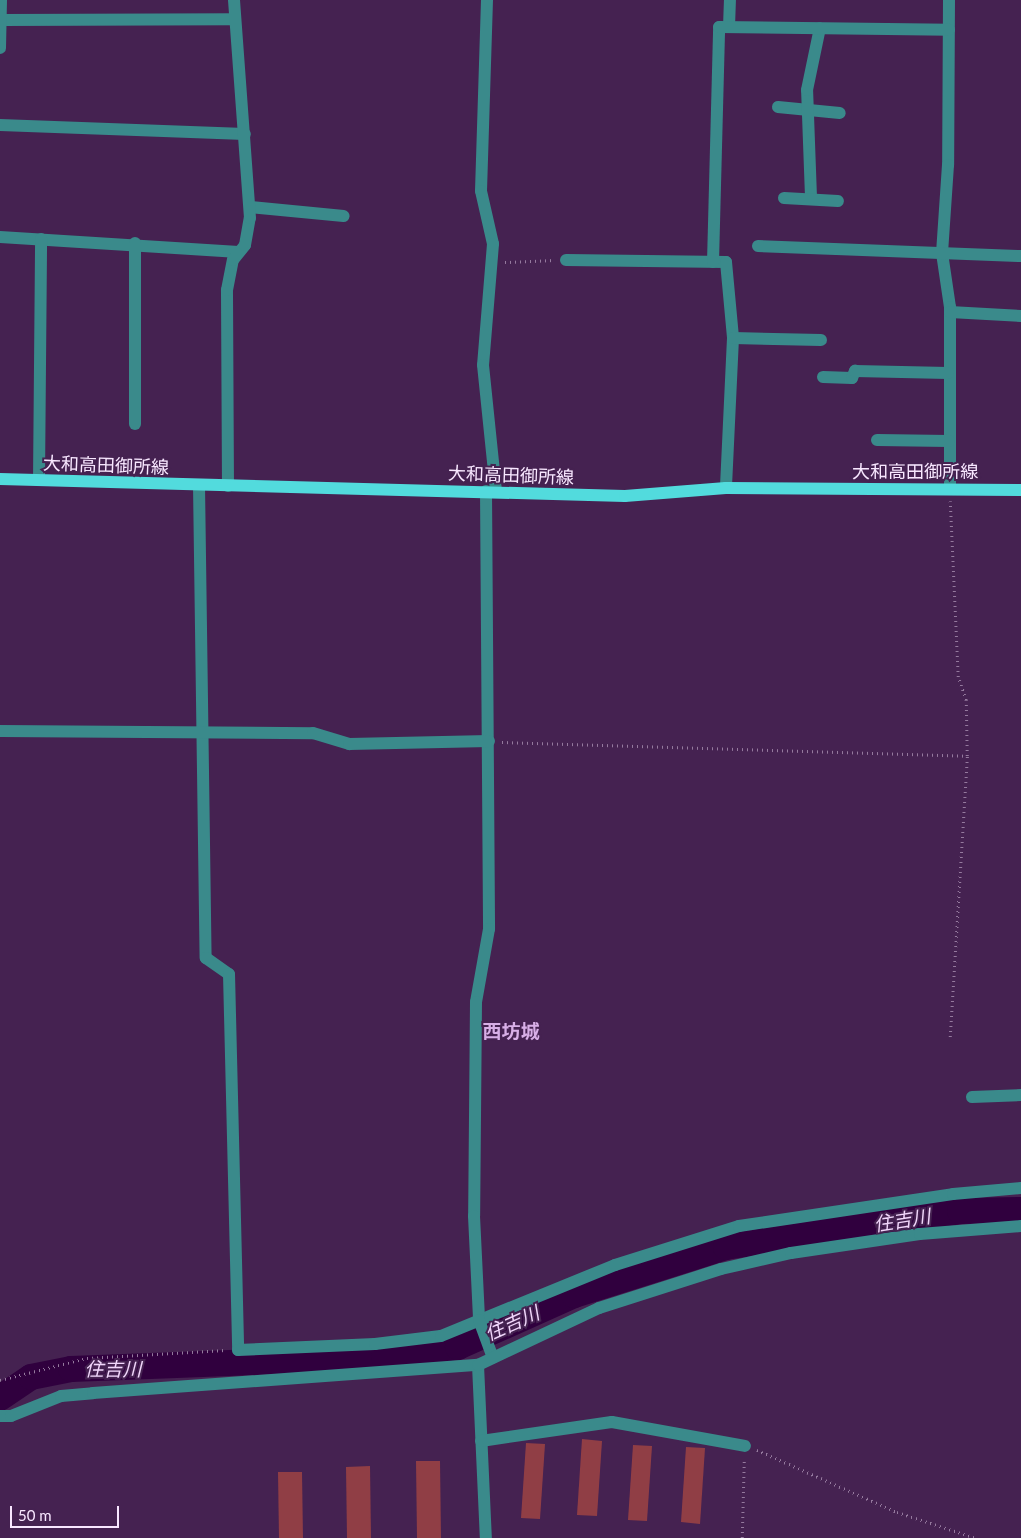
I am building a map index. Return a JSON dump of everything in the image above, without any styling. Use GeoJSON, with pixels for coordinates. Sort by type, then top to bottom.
{"type":"FeatureCollection","features":[{"type":"Feature","properties":{"kind":"main road","name":"大和高田御所線"},"geometry":{"type":"LineString","coordinates":[[0,479],[625,496],[726,488],[1021,490]]}},
{"type":"Feature","properties":{"kind":"street"},"geometry":{"type":"LineString","coordinates":[[0,48],[1,0]]}},
{"type":"Feature","properties":{"kind":"street"},"geometry":{"type":"LineString","coordinates":[[228,486],[227,290],[233,260],[249,234],[250,207],[234,0]]}},
{"type":"Feature","properties":{"kind":"street"},"geometry":{"type":"LineString","coordinates":[[487,0],[482,191],[492,231],[492,262],[483,365],[491,491],[489,929],[476,1002],[474,1216],[479,1320],[494,1358]]}},
{"type":"Feature","properties":{"kind":"street"},"geometry":{"type":"LineString","coordinates":[[729,27],[730,0]]}},
{"type":"Feature","properties":{"kind":"street"},"geometry":{"type":"LineString","coordinates":[[949,0],[948,165],[942,253],[950,312],[948,373],[950,489]]}},
{"type":"Feature","properties":{"kind":"street"},"geometry":{"type":"LineString","coordinates":[[1,20],[235,19]]}},
{"type":"Feature","properties":{"kind":"street"},"geometry":{"type":"LineString","coordinates":[[713,262],[719,27],[949,30]]}},
{"type":"Feature","properties":{"kind":"street"},"geometry":{"type":"LineString","coordinates":[[811,198],[806,106],[820,28]]}},
{"type":"Feature","properties":{"kind":"street"},"geometry":{"type":"LineString","coordinates":[[778,107],[806,106],[840,113]]}},
{"type":"Feature","properties":{"kind":"street"},"geometry":{"type":"LineString","coordinates":[[0,125],[245,134]]}},
{"type":"Feature","properties":{"kind":"street"},"geometry":{"type":"LineString","coordinates":[[784,198],[838,201]]}},
{"type":"Feature","properties":{"kind":"street"},"geometry":{"type":"LineString","coordinates":[[250,207],[344,216]]}},
{"type":"Feature","properties":{"kind":"street"},"geometry":{"type":"LineString","coordinates":[[0,237],[239,252]]}},
{"type":"Feature","properties":{"kind":"street"},"geometry":{"type":"LineString","coordinates":[[39,480],[41,239]]}},
{"type":"Feature","properties":{"kind":"street"},"geometry":{"type":"LineString","coordinates":[[135,244],[135,424]]}},
{"type":"Feature","properties":{"kind":"street"},"geometry":{"type":"LineString","coordinates":[[758,246],[1021,256]]}},
{"type":"Feature","properties":{"kind":"street"},"geometry":{"type":"LineString","coordinates":[[566,260],[726,262],[733,338],[726,488]]}},
{"type":"Feature","properties":{"kind":"street"},"geometry":{"type":"LineString","coordinates":[[950,312],[1021,316]]}},
{"type":"Feature","properties":{"kind":"street"},"geometry":{"type":"LineString","coordinates":[[733,338],[821,340]]}},
{"type":"Feature","properties":{"kind":"street"},"geometry":{"type":"LineString","coordinates":[[823,377],[852,378],[855,371],[948,373]]}},
{"type":"Feature","properties":{"kind":"street"},"geometry":{"type":"LineString","coordinates":[[877,440],[949,441]]}},
{"type":"Feature","properties":{"kind":"street"},"geometry":{"type":"LineString","coordinates":[[199,485],[206,958],[229,974],[238,1350],[376,1344],[441,1336],[615,1265],[739,1226],[953,1194],[1021,1188]]}},
{"type":"Feature","properties":{"kind":"street"},"geometry":{"type":"LineString","coordinates":[[0,731],[202,734],[313,733],[349,744],[489,741]]}},
{"type":"Feature","properties":{"kind":"street"},"geometry":{"type":"LineString","coordinates":[[972,1097],[1021,1095]]}},
{"type":"Feature","properties":{"kind":"street"},"geometry":{"type":"LineString","coordinates":[[0,1416],[11,1416],[61,1396],[92,1392],[478,1365],[599,1308],[721,1269],[791,1253],[920,1234],[1021,1226]]}},
{"type":"Feature","properties":{"kind":"street"},"geometry":{"type":"LineString","coordinates":[[478,1365],[486,1538]]}},
{"type":"Feature","properties":{"kind":"street"},"geometry":{"type":"LineString","coordinates":[[481,1441],[612,1422],[745,1446]]}},
{"type":"Feature","properties":{"kind":"path"},"geometry":{"type":"LineString","coordinates":[[492,262],[566,260]]}},
{"type":"Feature","properties":{"kind":"path"},"geometry":{"type":"LineString","coordinates":[[950,489],[958,677],[966,700],[967,756],[950,1038]]}},
{"type":"Feature","properties":{"kind":"path"},"geometry":{"type":"LineString","coordinates":[[489,741],[967,756]]}},
{"type":"Feature","properties":{"kind":"path"},"geometry":{"type":"LineString","coordinates":[[0,1380],[87,1358],[238,1350]]}},
{"type":"Feature","properties":{"kind":"path"},"geometry":{"type":"LineString","coordinates":[[742,1538],[745,1446],[896,1512],[976,1538]]}},
{"type":"Feature","properties":{"kind":"building"},"geometry":{"type":"Polygon","coordinates":[[[582,1439],[602,1441],[597,1516],[577,1515],[582,1439]]]}},
{"type":"Feature","properties":{"kind":"building"},"geometry":{"type":"Polygon","coordinates":[[[526,1443],[545,1444],[540,1519],[521,1518],[526,1443]]]}},
{"type":"Feature","properties":{"kind":"building"},"geometry":{"type":"Polygon","coordinates":[[[633,1445],[652,1446],[647,1521],[628,1520],[633,1445]]]}},
{"type":"Feature","properties":{"kind":"building"},"geometry":{"type":"Polygon","coordinates":[[[686,1447],[705,1448],[700,1524],[681,1522],[686,1447]]]}},
{"type":"Feature","properties":{"kind":"building"},"geometry":{"type":"Polygon","coordinates":[[[416,1461],[440,1461],[441,1538],[417,1538],[416,1461]]]}},
{"type":"Feature","properties":{"kind":"building"},"geometry":{"type":"Polygon","coordinates":[[[370,1466],[371,1538],[347,1538],[346,1467],[370,1466]]]}},
{"type":"Feature","properties":{"kind":"building"},"geometry":{"type":"Polygon","coordinates":[[[278,1472],[302,1472],[303,1538],[279,1538],[278,1472]]]}},
{"type":"Feature","properties":{"kind":"waterway","name":"住吉川"},"geometry":{"type":"LineString","coordinates":[[0,1398],[31,1377],[71,1369],[384,1357],[458,1347],[574,1295],[726,1247],[960,1211],[1021,1210]]}},
{"type":"Feature","properties":{"kind":"district","name":"西坊城"},"geometry":{"type":"Point","coordinates":[511,1031]}}]}
